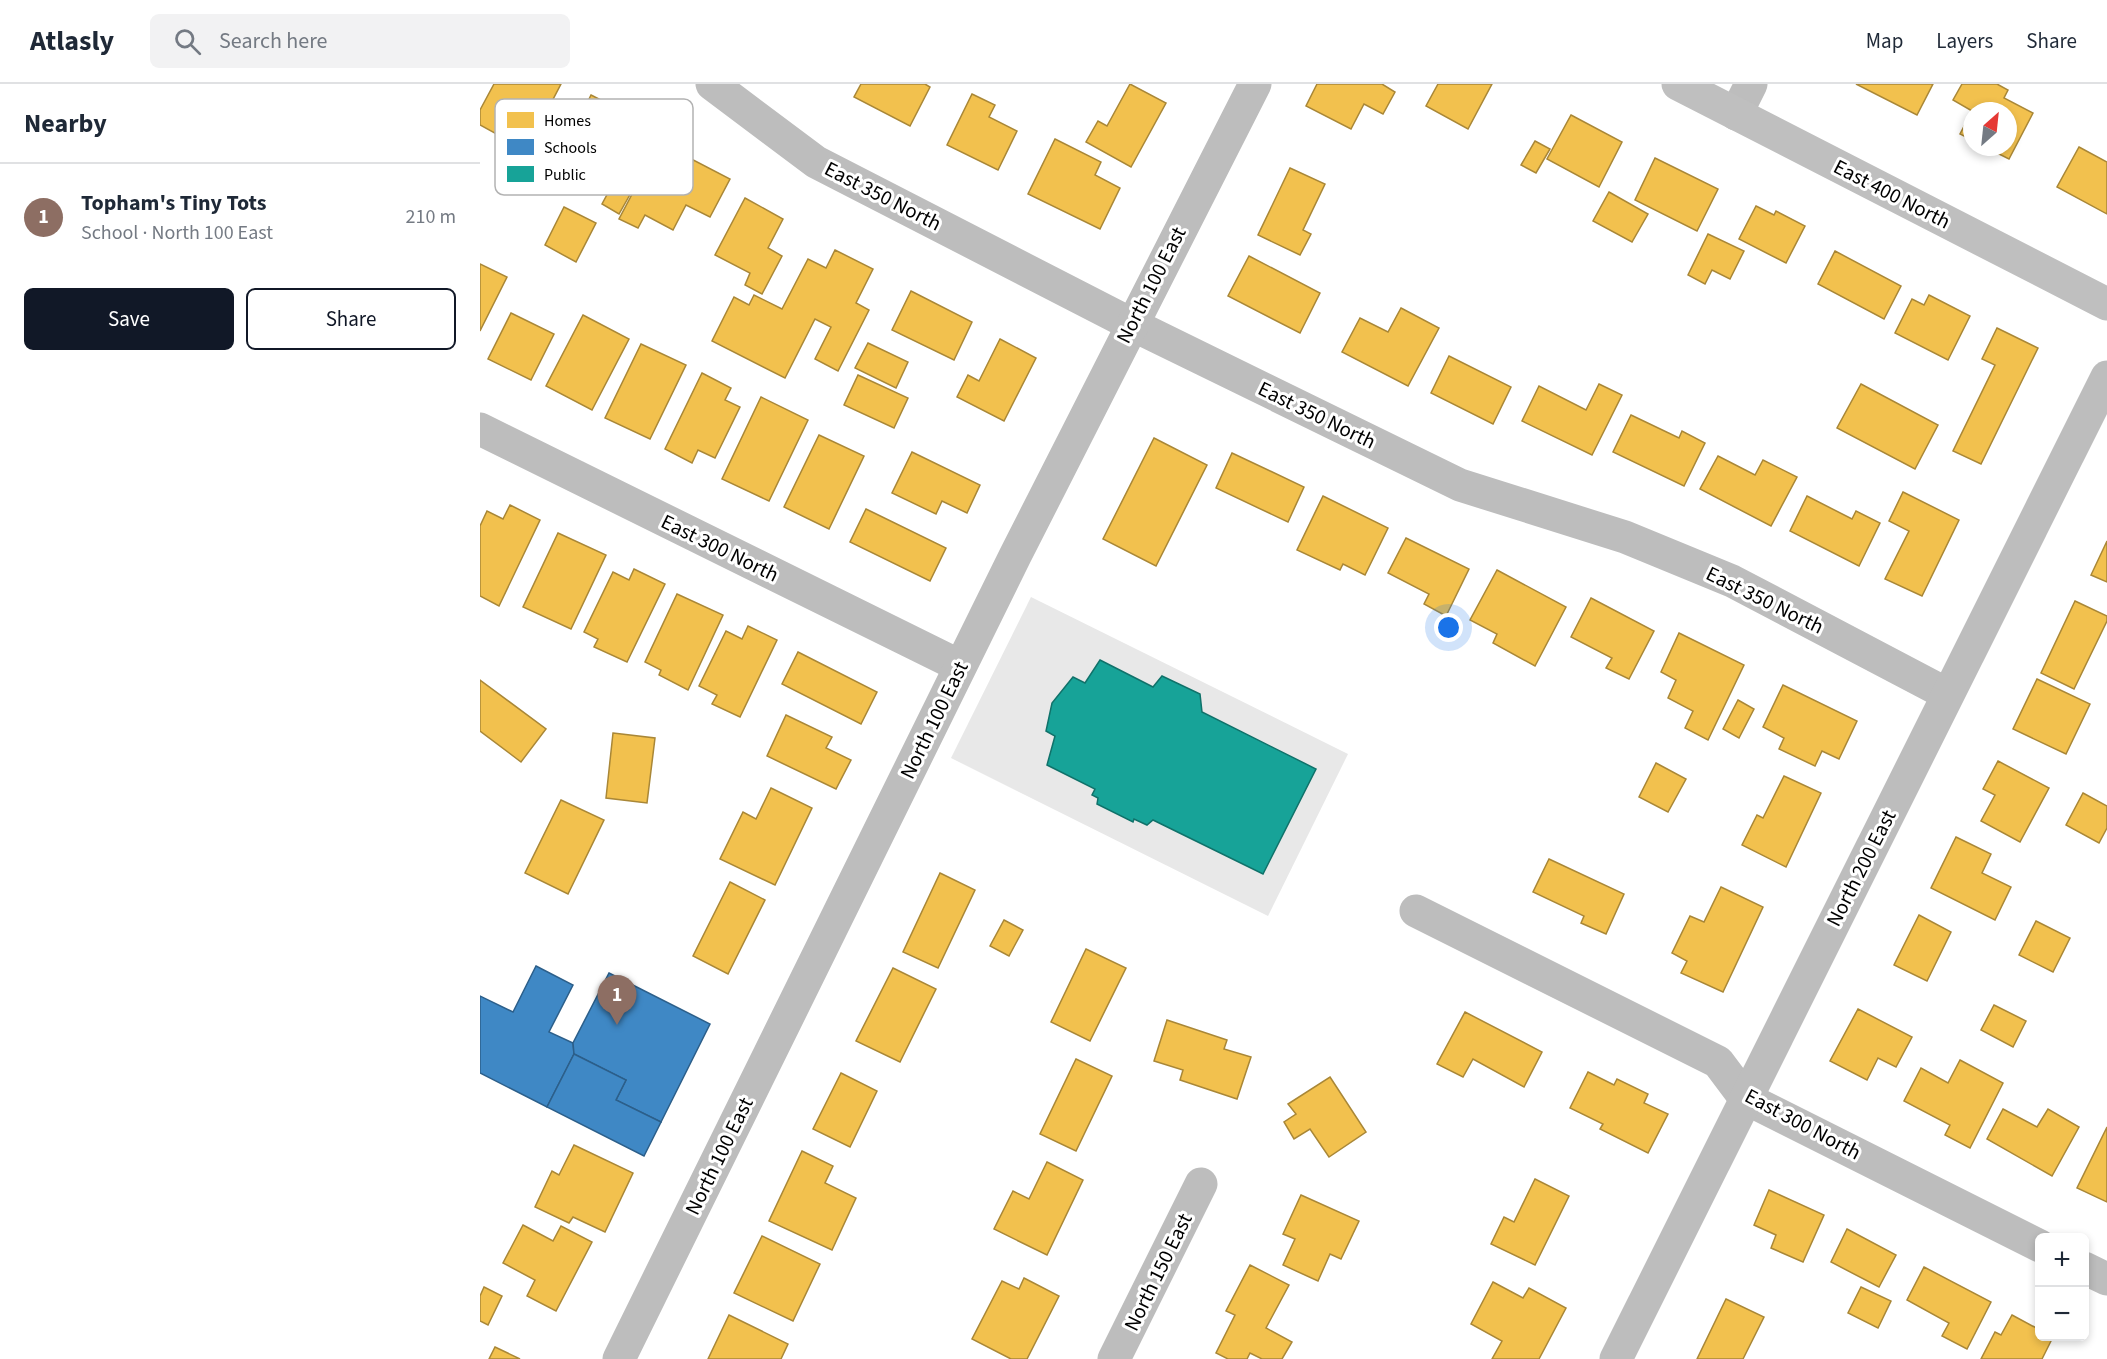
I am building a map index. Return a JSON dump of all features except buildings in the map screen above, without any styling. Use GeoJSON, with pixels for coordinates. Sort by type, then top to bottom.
{"type":"FeatureCollection","features":[{"type":"Feature","properties":{"kind":"main road","name":"East 400 North"},"geometry":{"type":"LineString","coordinates":[[1678,84],[2107,304]]}},
{"type":"Feature","properties":{"kind":"street","name":"East 350 North"},"geometry":{"type":"LineString","coordinates":[[712,84],[816,162],[1131,324],[1460,485],[1625,537],[1732,581],[1947,694]]}},
{"type":"Feature","properties":{"kind":"street","name":"North 100 East"},"geometry":{"type":"LineString","coordinates":[[619,1359],[960,666],[1131,324],[1255,84]]}},
{"type":"Feature","properties":{"kind":"street"},"geometry":{"type":"LineString","coordinates":[[1736,114],[1751,84]]}},
{"type":"Feature","properties":{"kind":"street","name":"North 200 East"},"geometry":{"type":"LineString","coordinates":[[1616,1359],[2107,377]]}},
{"type":"Feature","properties":{"kind":"street","name":"East 300 North"},"geometry":{"type":"LineString","coordinates":[[480,429],[960,666]]}},
{"type":"Feature","properties":{"kind":"street","name":"East 300 North"},"geometry":{"type":"LineString","coordinates":[[1416,911],[1718,1062],[1745,1098],[2035,1243]]}},
{"type":"Feature","properties":{"kind":"street","name":"North 150 East"},"geometry":{"type":"LineString","coordinates":[[1114,1359],[1201,1184]]}},
{"type":"Feature","properties":{"kind":"street"},"geometry":{"type":"LineString","coordinates":[[2089,1270],[2107,1279]]}},
{"type":"Feature","properties":{"kind":"shaded area"},"geometry":{"type":"Polygon","coordinates":[[[1031,597],[1348,754],[1268,916],[951,758],[1031,597]]]}},
{"type":"Feature","properties":{"kind":"place","name":"Topham's Tiny Tots"},"geometry":{"type":"Point","coordinates":[617,1025]}}]}
